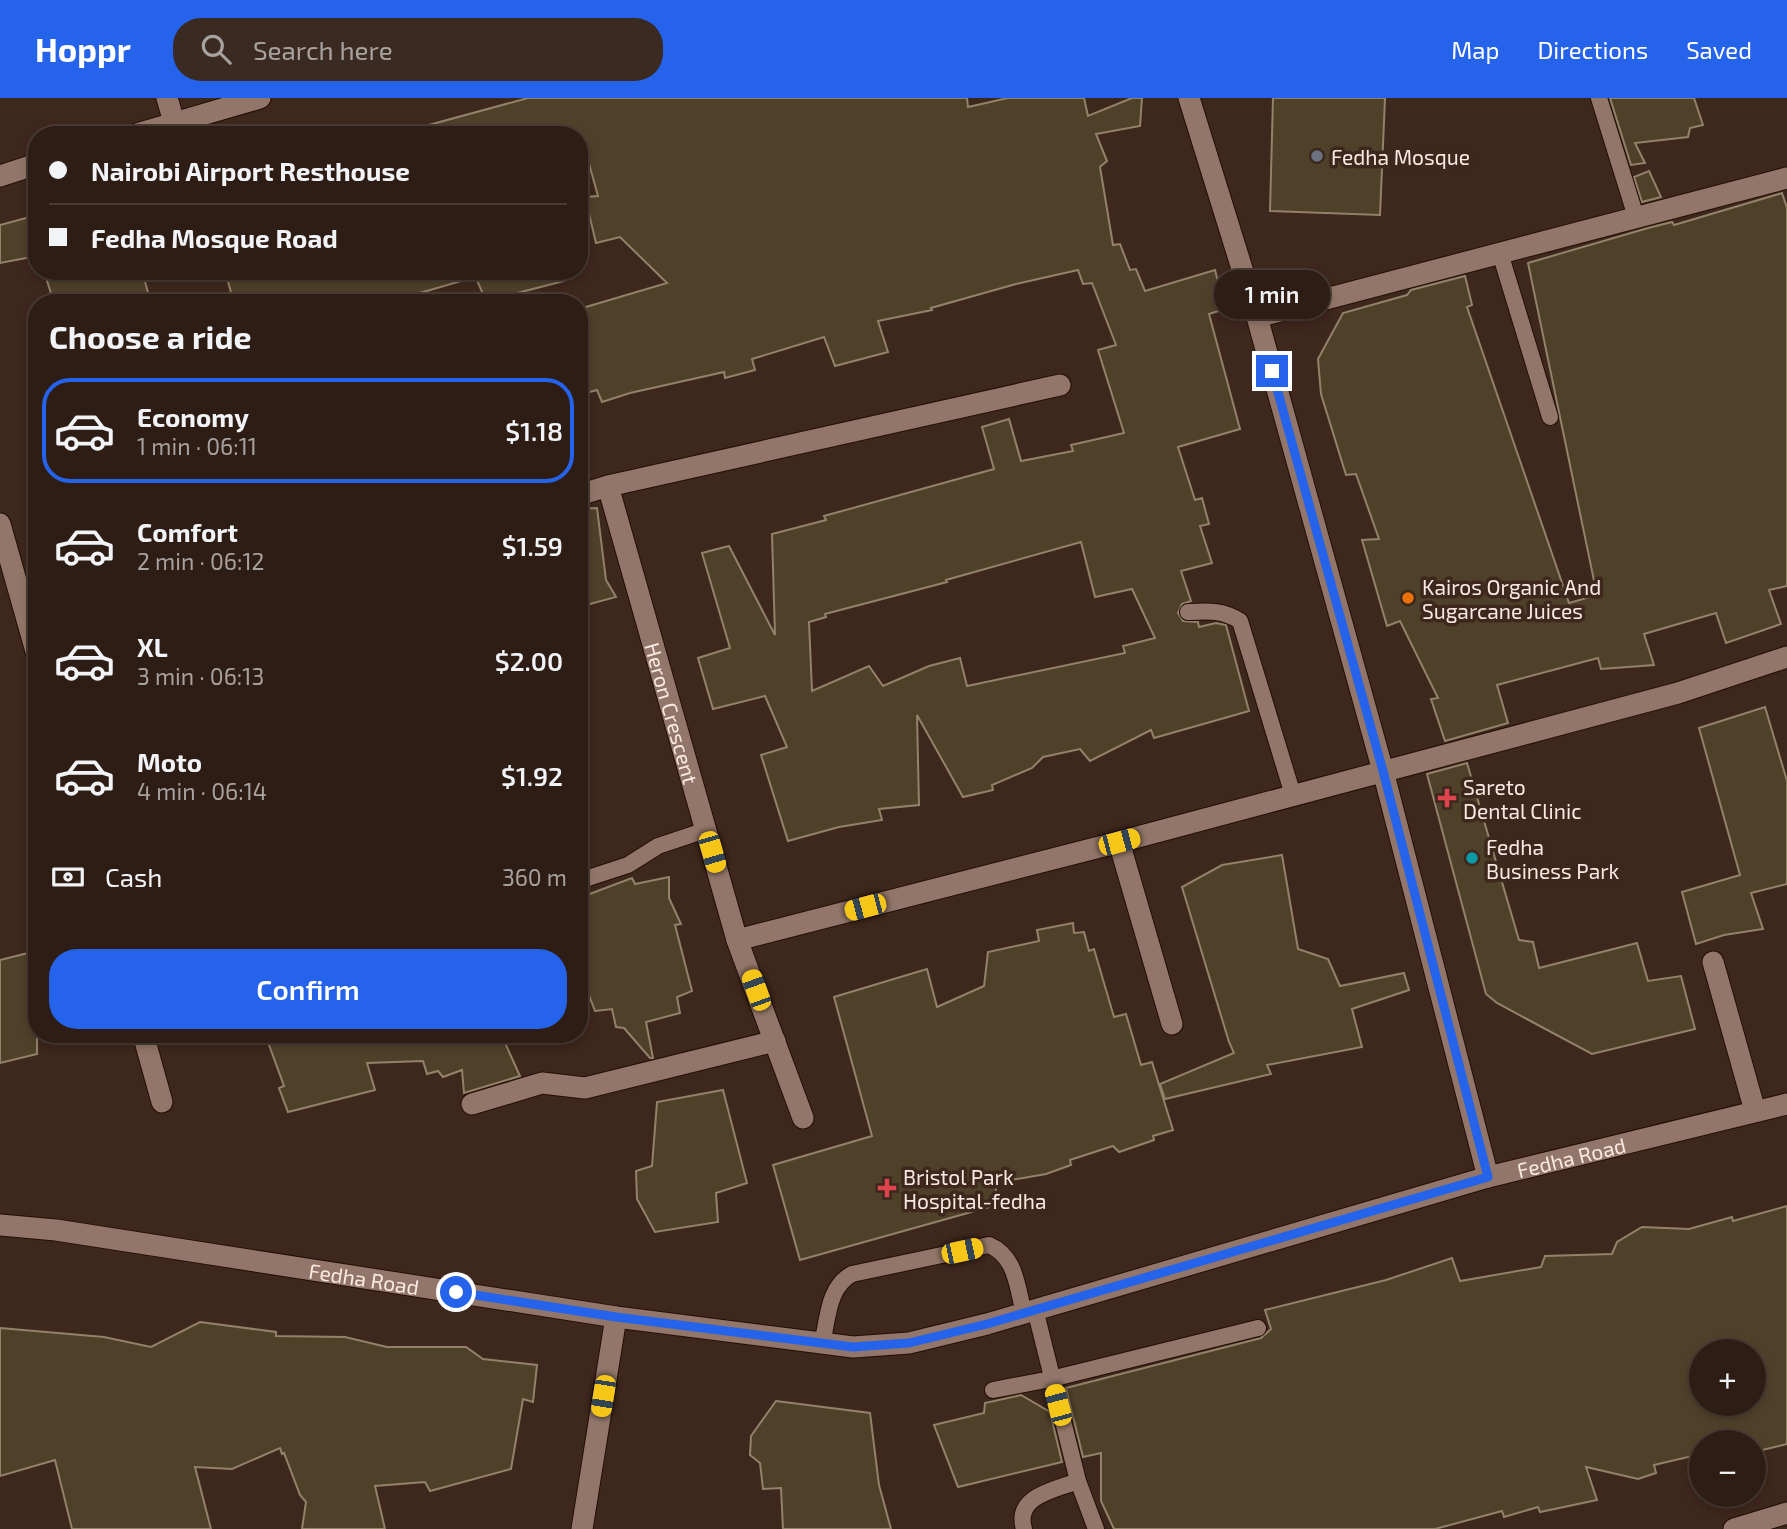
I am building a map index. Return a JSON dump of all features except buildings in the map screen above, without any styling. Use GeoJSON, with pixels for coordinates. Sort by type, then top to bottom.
{"type":"FeatureCollection","features":[{"type":"Feature","properties":{"kind":"street"},"geometry":{"type":"LineString","coordinates":[[167,98],[174,122]]}},
{"type":"Feature","properties":{"kind":"street"},"geometry":{"type":"LineString","coordinates":[[161,126],[260,98]]}},
{"type":"Feature","properties":{"kind":"street"},"geometry":{"type":"LineString","coordinates":[[1189,98],[1257,317],[1383,771],[1488,1177]]}},
{"type":"Feature","properties":{"kind":"street"},"geometry":{"type":"LineString","coordinates":[[0,176],[28,167]]}},
{"type":"Feature","properties":{"kind":"street"},"geometry":{"type":"LineString","coordinates":[[1257,317],[1787,178]]}},
{"type":"Feature","properties":{"kind":"street"},"geometry":{"type":"LineString","coordinates":[[588,492],[1060,385]]}},
{"type":"Feature","properties":{"kind":"street","name":"Heron Crescent"},"geometry":{"type":"LineString","coordinates":[[608,486],[737,940],[803,1118]]}},
{"type":"Feature","properties":{"kind":"street"},"geometry":{"type":"LineString","coordinates":[[0,524],[28,623]]}},
{"type":"Feature","properties":{"kind":"street"},"geometry":{"type":"LineString","coordinates":[[737,940],[1119,842],[1678,693],[1787,657]]}},
{"type":"Feature","properties":{"kind":"street"},"geometry":{"type":"LineString","coordinates":[[1119,842],[1172,1024]]}},
{"type":"Feature","properties":{"kind":"street"},"geometry":{"type":"LineString","coordinates":[[1713,962],[1755,1111]]}},
{"type":"Feature","properties":{"kind":"street"},"geometry":{"type":"LineString","coordinates":[[472,1104],[542,1083],[586,1088],[775,1041]]}},
{"type":"Feature","properties":{"kind":"street"},"geometry":{"type":"LineString","coordinates":[[146,1043],[162,1102]]}},
{"type":"Feature","properties":{"kind":"street","name":"Fedha Road"},"geometry":{"type":"LineString","coordinates":[[0,1225],[56,1230],[616,1317],[853,1347],[909,1343],[1030,1311],[1488,1177],[1787,1104]]}},
{"type":"Feature","properties":{"kind":"street"},"geometry":{"type":"LineString","coordinates":[[582,1529],[616,1317]]}},
{"type":"Feature","properties":{"kind":"street"},"geometry":{"type":"LineString","coordinates":[[1734,1529],[1787,1513]]}},
{"type":"Feature","properties":{"kind":"lane"},"geometry":{"type":"LineString","coordinates":[[1599,98],[1636,217]]}},
{"type":"Feature","properties":{"kind":"lane"},"geometry":{"type":"LineString","coordinates":[[1500,253],[1550,417]]}},
{"type":"Feature","properties":{"kind":"lane"},"geometry":{"type":"LineString","coordinates":[[1188,612],[1217,610],[1240,621],[1293,795]]}},
{"type":"Feature","properties":{"kind":"lane"},"geometry":{"type":"LineString","coordinates":[[588,878],[628,865],[658,846],[706,830]]}},
{"type":"Feature","properties":{"kind":"lane"},"geometry":{"type":"LineString","coordinates":[[822,1344],[834,1291],[841,1280],[852,1274],[989,1245],[1001,1250],[1009,1259],[1030,1311],[1078,1481],[1096,1529]]}},
{"type":"Feature","properties":{"kind":"lane"},"geometry":{"type":"LineString","coordinates":[[993,1390],[1051,1379],[1258,1328]]}},
{"type":"Feature","properties":{"kind":"lane"},"geometry":{"type":"LineString","coordinates":[[1024,1529],[1022,1521],[1032,1498],[1078,1481]]}},
{"type":"Feature","properties":{"kind":"place","name":"Fedha Mosque"},"geometry":{"type":"Point","coordinates":[1317,156]}},
{"type":"Feature","properties":{"kind":"place","name":"Kairos Organic And Sugarcane Juices"},"geometry":{"type":"Point","coordinates":[1408,598]}},
{"type":"Feature","properties":{"kind":"place","name":"Sareto Dental Clinic"},"geometry":{"type":"Point","coordinates":[1447,798]}},
{"type":"Feature","properties":{"kind":"place","name":"Fedha Business Park"},"geometry":{"type":"Point","coordinates":[1472,858]}},
{"type":"Feature","properties":{"kind":"place","name":"Bristol Park Hospital-fedha"},"geometry":{"type":"Point","coordinates":[887,1188]}},
{"type":"Feature","properties":{"kind":"route"},"geometry":{"type":"LineString","coordinates":[[456,1292],[616,1317],[853,1347],[909,1343],[987,1324],[1488,1177],[1383,771],[1272,371]]}}]}
